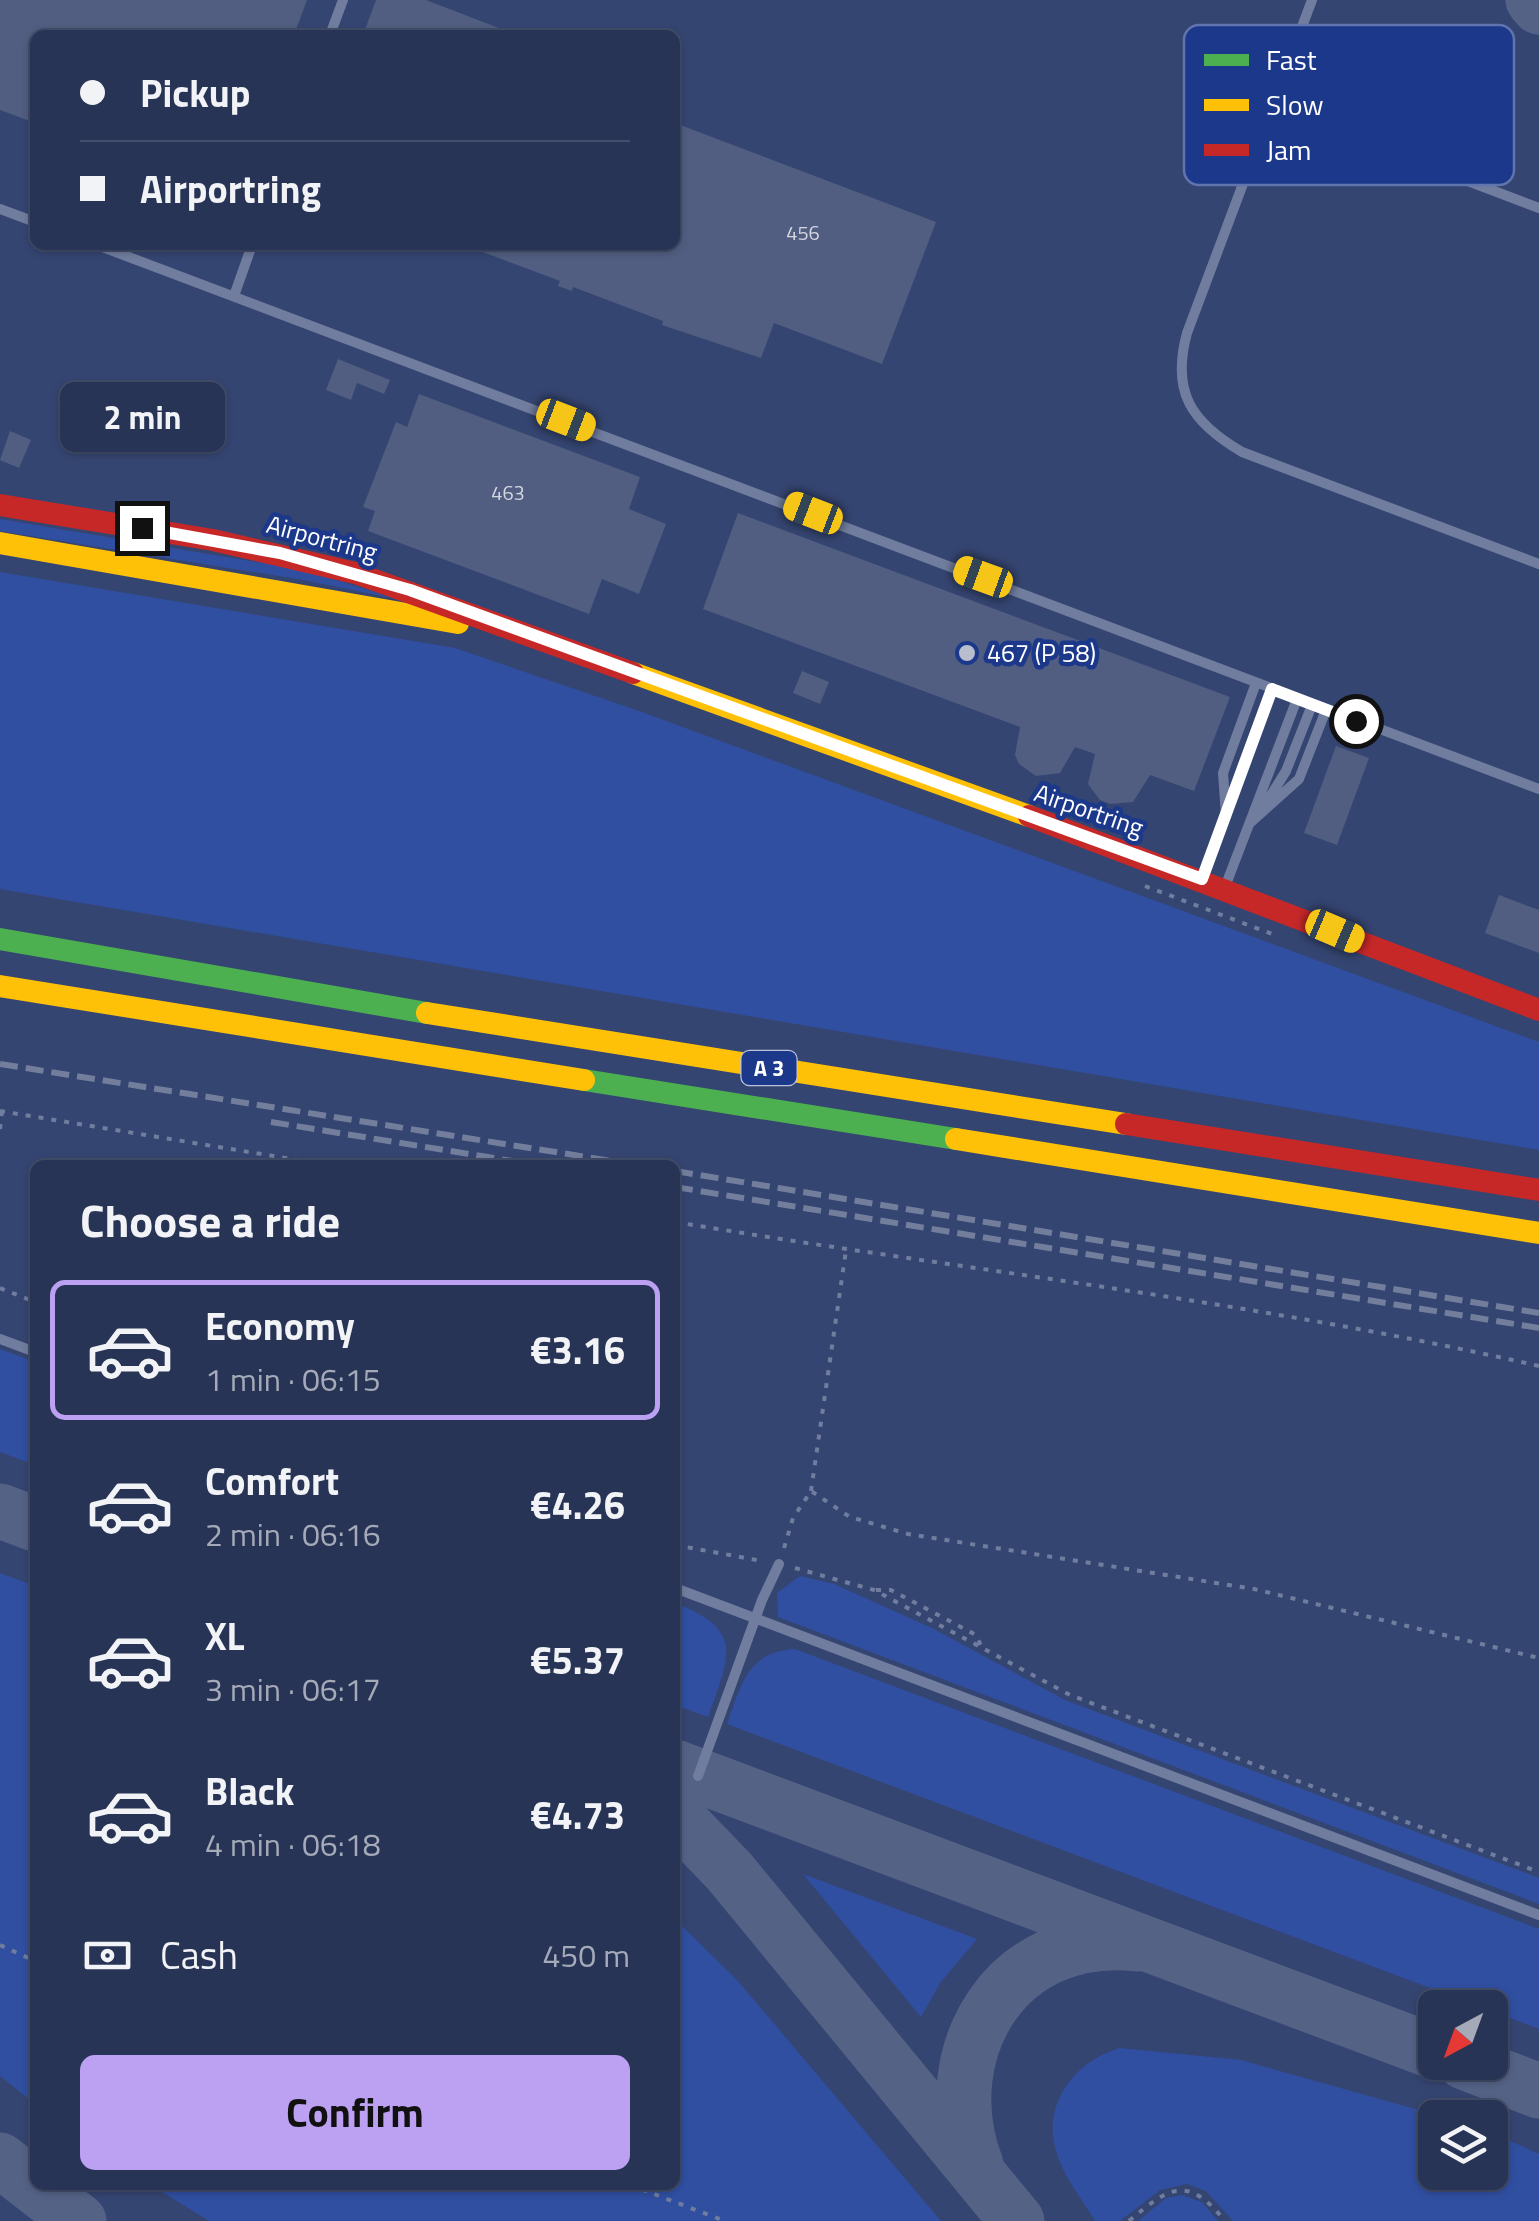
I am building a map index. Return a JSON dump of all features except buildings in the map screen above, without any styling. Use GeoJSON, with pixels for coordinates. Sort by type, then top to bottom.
{"type":"FeatureCollection","features":[{"type":"Feature","properties":{"kind":"main road","name":"Airportring"},"geometry":{"type":"LineString","coordinates":[[0,505],[212,540],[336,568],[466,610],[1202,879],[1539,1010]]}},
{"type":"Feature","properties":{"kind":"main road","name":"Airportring"},"geometry":{"type":"LineString","coordinates":[[0,543],[476,626],[618,668]]}},
{"type":"Feature","properties":{"kind":"main road","name":"A 3"},"geometry":{"type":"LineString","coordinates":[[0,940],[385,1006],[1539,1190]]}},
{"type":"Feature","properties":{"kind":"main road","name":"A 3"},"geometry":{"type":"LineString","coordinates":[[0,986],[1539,1234]]}},
{"type":"Feature","properties":{"kind":"lane"},"geometry":{"type":"LineString","coordinates":[[332,30],[344,0]]}},
{"type":"Feature","properties":{"kind":"lane"},"geometry":{"type":"LineString","coordinates":[[1303,25],[1312,0]]}},
{"type":"Feature","properties":{"kind":"lane"},"geometry":{"type":"LineString","coordinates":[[1244,185],[1179,364],[1181,383],[1195,414],[1211,434],[1242,452],[1539,564]]}},
{"type":"Feature","properties":{"kind":"lane"},"geometry":{"type":"LineString","coordinates":[[1478,185],[1539,208]]}},
{"type":"Feature","properties":{"kind":"lane"},"geometry":{"type":"LineString","coordinates":[[0,208],[30,220]]}},
{"type":"Feature","properties":{"kind":"lane"},"geometry":{"type":"LineString","coordinates":[[110,250],[1539,790]]}},
{"type":"Feature","properties":{"kind":"lane"},"geometry":{"type":"LineString","coordinates":[[234,296],[250,250]]}},
{"type":"Feature","properties":{"kind":"lane"},"geometry":{"type":"LineString","coordinates":[[1226,816],[1224,773],[1256,683]]}},
{"type":"Feature","properties":{"kind":"lane"},"geometry":{"type":"LineString","coordinates":[[1202,879],[1272,689]]}},
{"type":"Feature","properties":{"kind":"lane"},"geometry":{"type":"LineString","coordinates":[[1225,888],[1297,699]]}},
{"type":"Feature","properties":{"kind":"lane"},"geometry":{"type":"LineString","coordinates":[[1249,824],[1276,791],[1312,705]]}},
{"type":"Feature","properties":{"kind":"lane"},"geometry":{"type":"LineString","coordinates":[[1249,824],[1298,780],[1326,710]]}},
{"type":"Feature","properties":{"kind":"lane"},"geometry":{"type":"LineString","coordinates":[[0,1340],[30,1350]]}},
{"type":"Feature","properties":{"kind":"lane"},"geometry":{"type":"LineString","coordinates":[[698,1776],[755,1618],[780,1564]]}},
{"type":"Feature","properties":{"kind":"lane"},"geometry":{"type":"LineString","coordinates":[[680,1590],[1539,1915]]}},
{"type":"Feature","properties":{"kind":"path"},"geometry":{"type":"LineString","coordinates":[[1134,882],[1281,938]]}},
{"type":"Feature","properties":{"kind":"path"},"geometry":{"type":"LineString","coordinates":[[0,1129],[1,1111],[298,1160]]}},
{"type":"Feature","properties":{"kind":"path"},"geometry":{"type":"LineString","coordinates":[[680,1223],[846,1250],[1132,1288],[1539,1366]]}},
{"type":"Feature","properties":{"kind":"path"},"geometry":{"type":"LineString","coordinates":[[780,1564],[793,1518],[811,1490],[846,1250]]}},
{"type":"Feature","properties":{"kind":"path"},"geometry":{"type":"LineString","coordinates":[[0,1288],[30,1300]]}},
{"type":"Feature","properties":{"kind":"path"},"geometry":{"type":"LineString","coordinates":[[811,1490],[850,1518],[908,1534],[1254,1588],[1539,1658]]}},
{"type":"Feature","properties":{"kind":"path"},"geometry":{"type":"LineString","coordinates":[[680,1546],[780,1564],[874,1590],[1070,1695],[1539,1872]]}},
{"type":"Feature","properties":{"kind":"path"},"geometry":{"type":"LineString","coordinates":[[874,1590],[891,1590],[976,1635],[982,1648]]}},
{"type":"Feature","properties":{"kind":"path"},"geometry":{"type":"LineString","coordinates":[[0,1946],[30,1959]]}},
{"type":"Feature","properties":{"kind":"path"},"geometry":{"type":"LineString","coordinates":[[643,2190],[725,2221]]}},
{"type":"Feature","properties":{"kind":"path"},"geometry":{"type":"LineString","coordinates":[[1130,2221],[1167,2192],[1186,2190],[1206,2197],[1226,2221]]}},
{"type":"Feature","properties":{"kind":"shaded area"},"geometry":{"type":"Polygon","coordinates":[[[0,519],[304,570],[401,600],[303,580],[0,531],[0,519]]]}},
{"type":"Feature","properties":{"kind":"shaded area"},"geometry":{"type":"Polygon","coordinates":[[[0,572],[455,648],[642,712],[1539,1042],[1539,1150],[0,889],[0,572]]]}},
{"type":"Feature","properties":{"kind":"shaded area"},"geometry":{"type":"Polygon","coordinates":[[[0,1349],[30,1360],[30,1463],[0,1452],[0,1349]]]}},
{"type":"Feature","properties":{"kind":"shaded area"},"geometry":{"type":"Polygon","coordinates":[[[0,1573],[30,1584],[30,2100],[0,2076],[0,1573]]]}},
{"type":"Feature","properties":{"kind":"shaded area"},"geometry":{"type":"Polygon","coordinates":[[[800,1576],[834,1584],[932,1628],[1065,1700],[1539,1878],[1539,1904],[778,1617],[777,1593],[800,1576]]]}},
{"type":"Feature","properties":{"kind":"shaded area"},"geometry":{"type":"Polygon","coordinates":[[[680,1605],[713,1624],[726,1648],[722,1678],[708,1717],[680,1707],[680,1605]]]}},
{"type":"Feature","properties":{"kind":"shaded area"},"geometry":{"type":"Polygon","coordinates":[[[795,1649],[1539,1929],[1539,2029],[1508,2017],[1508,1990],[1435,1990],[727,1724],[749,1673],[757,1663],[779,1651],[795,1649]]]}},
{"type":"Feature","properties":{"kind":"shaded area"},"geometry":{"type":"Polygon","coordinates":[[[803,1874],[977,1939],[940,1983],[921,2017],[803,1874]]]}},
{"type":"Feature","properties":{"kind":"shaded area"},"geometry":{"type":"Polygon","coordinates":[[[680,1924],[738,1981],[941,2221],[209,2221],[159,2190],[680,2190],[680,1924]]]}},
{"type":"Feature","properties":{"kind":"shaded area"},"geometry":{"type":"Polygon","coordinates":[[[1120,2048],[1241,2060],[1418,2110],[1418,2190],[1508,2190],[1508,2140],[1539,2154],[1539,2221],[1233,2221],[1206,2191],[1187,2184],[1160,2190],[1120,2221],[1095,2221],[1059,2160],[1053,2133],[1058,2101],[1066,2086],[1104,2054],[1120,2048]]]}},
{"type":"Feature","properties":{"kind":"shaded area"},"geometry":{"type":"Polygon","coordinates":[[[1182,2195],[1202,2202],[1218,2221],[1138,2221],[1166,2198],[1182,2195]]]}},
{"type":"Feature","properties":{"kind":"taxiway"},"geometry":{"type":"LineString","coordinates":[[1533,0],[1539,7]]}},
{"type":"Feature","properties":{"kind":"taxiway"},"geometry":{"type":"LineString","coordinates":[[0,1511],[30,1522]]}},
{"type":"Feature","properties":{"kind":"taxiway"},"geometry":{"type":"LineString","coordinates":[[680,1769],[1418,2046]]}},
{"type":"Feature","properties":{"kind":"taxiway"},"geometry":{"type":"LineString","coordinates":[[680,1820],[729,1871],[1017,2221]]}},
{"type":"Feature","properties":{"kind":"taxiway"},"geometry":{"type":"LineString","coordinates":[[976,2165],[965,2122],[965,2080],[974,2041],[992,2006],[1018,1977],[1051,1956],[1091,1944],[1137,1944]]}},
{"type":"Feature","properties":{"kind":"taxiway"},"geometry":{"type":"LineString","coordinates":[[1508,2079],[1539,2091]]}},
{"type":"Feature","properties":{"kind":"taxiway"},"geometry":{"type":"LineString","coordinates":[[0,2160],[30,2183]]}},
{"type":"Feature","properties":{"kind":"taxiway"},"geometry":{"type":"LineString","coordinates":[[39,2190],[79,2221]]}},
{"type":"Feature","properties":{"kind":"railway"},"geometry":{"type":"LineString","coordinates":[[0,1064],[605,1160]]}},
{"type":"Feature","properties":{"kind":"railway"},"geometry":{"type":"LineString","coordinates":[[271,1122],[506,1160]]}},
{"type":"Feature","properties":{"kind":"railway"},"geometry":{"type":"LineString","coordinates":[[680,1172],[1539,1313]]}},
{"type":"Feature","properties":{"kind":"railway"},"geometry":{"type":"LineString","coordinates":[[680,1188],[1539,1328]]}},
{"type":"Feature","properties":{"kind":"traffic: fast"},"geometry":{"type":"LineString","coordinates":[[0,939],[427,1013]]}},
{"type":"Feature","properties":{"kind":"traffic: fast"},"geometry":{"type":"LineString","coordinates":[[584,1080],[956,1139]]}},
{"type":"Feature","properties":{"kind":"traffic: slow"},"geometry":{"type":"LineString","coordinates":[[0,543],[458,623]]}},
{"type":"Feature","properties":{"kind":"traffic: slow"},"geometry":{"type":"LineString","coordinates":[[633,673],[1029,816]]}},
{"type":"Feature","properties":{"kind":"traffic: slow"},"geometry":{"type":"LineString","coordinates":[[0,986],[584,1080]]}},
{"type":"Feature","properties":{"kind":"traffic: slow"},"geometry":{"type":"LineString","coordinates":[[427,1013],[1126,1124]]}},
{"type":"Feature","properties":{"kind":"traffic: slow"},"geometry":{"type":"LineString","coordinates":[[956,1139],[1539,1233]]}},
{"type":"Feature","properties":{"kind":"traffic: jam"},"geometry":{"type":"LineString","coordinates":[[0,505],[213,540],[355,573],[633,673]]}},
{"type":"Feature","properties":{"kind":"traffic: jam"},"geometry":{"type":"LineString","coordinates":[[1029,816],[1539,1010]]}},
{"type":"Feature","properties":{"kind":"traffic: jam"},"geometry":{"type":"LineString","coordinates":[[1126,1124],[1539,1190]]}},
{"type":"Feature","properties":{"kind":"place","name":"467 (P 58)"},"geometry":{"type":"Point","coordinates":[967,653]}},
{"type":"Feature","properties":{"kind":"route"},"geometry":{"type":"LineString","coordinates":[[142,528],[280,553],[410,590],[1202,879],[1272,689],[1356,721]]}}]}
